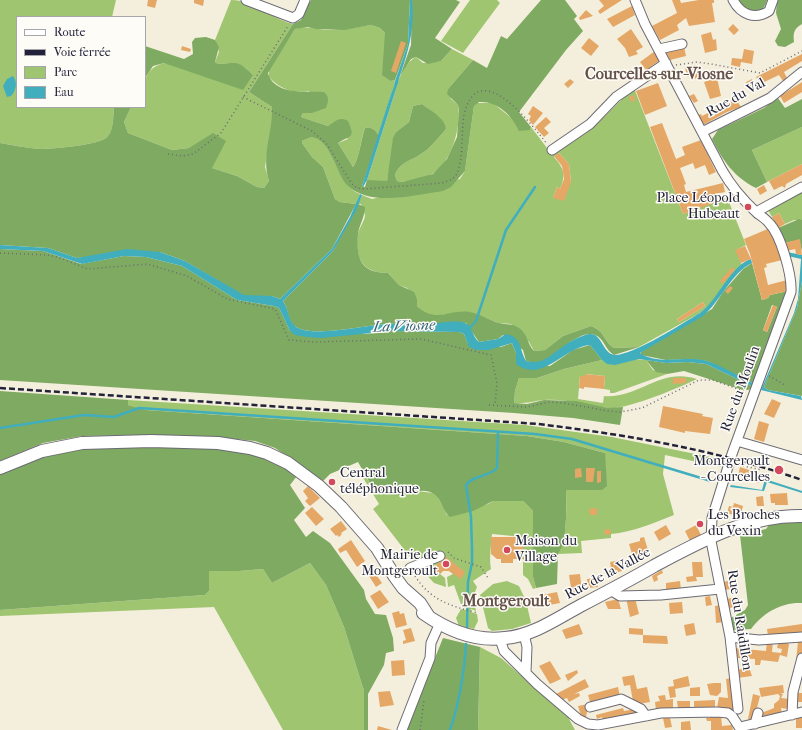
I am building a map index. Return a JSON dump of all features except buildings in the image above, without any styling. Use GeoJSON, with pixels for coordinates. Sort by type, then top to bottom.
{"type":"FeatureCollection","features":[{"type":"Feature","properties":{"kind":"main road","name":"Rue de la Vallée"},"geometry":{"type":"LineString","coordinates":[[0,468],[42,451],[82,443],[151,441],[218,443],[250,448],[272,455],[288,463],[319,486],[341,507],[377,548],[403,588],[420,603],[429,617],[439,624],[468,635],[500,639],[524,634],[551,622],[711,536],[765,519],[802,516]]}},
{"type":"Feature","properties":{"kind":"street"},"geometry":{"type":"LineString","coordinates":[[246,0],[293,18],[299,14],[305,0]]}},
{"type":"Feature","properties":{"kind":"street","name":"Rue du Moulin"},"geometry":{"type":"LineString","coordinates":[[635,0],[666,64],[729,183],[756,212],[770,223],[783,253],[792,282],[791,292],[737,441],[712,518],[711,536]]}},
{"type":"Feature","properties":{"kind":"street"},"geometry":{"type":"LineString","coordinates":[[733,0],[742,12],[756,16],[770,11],[773,0]]}},
{"type":"Feature","properties":{"kind":"street"},"geometry":{"type":"LineString","coordinates":[[659,49],[682,44]]}},
{"type":"Feature","properties":{"kind":"street"},"geometry":{"type":"LineString","coordinates":[[552,150],[590,124],[616,97],[666,64]]}},
{"type":"Feature","properties":{"kind":"street","name":"Rue du Val"},"geometry":{"type":"LineString","coordinates":[[702,132],[770,98],[802,72]]}},
{"type":"Feature","properties":{"kind":"street"},"geometry":{"type":"LineString","coordinates":[[756,212],[802,187]]}},
{"type":"Feature","properties":{"kind":"street"},"geometry":{"type":"LineString","coordinates":[[737,441],[802,460]]}},
{"type":"Feature","properties":{"kind":"street","name":"Rue du Raidillon"},"geometry":{"type":"LineString","coordinates":[[711,536],[730,637],[738,709]]}},
{"type":"Feature","properties":{"kind":"street"},"geometry":{"type":"LineString","coordinates":[[412,570],[440,556]]}},
{"type":"Feature","properties":{"kind":"street"},"geometry":{"type":"LineString","coordinates":[[610,590],[620,596],[661,595],[720,589]]}},
{"type":"Feature","properties":{"kind":"street"},"geometry":{"type":"LineString","coordinates":[[402,730],[430,658],[431,643],[439,624]]}},
{"type":"Feature","properties":{"kind":"street"},"geometry":{"type":"LineString","coordinates":[[524,634],[527,647],[526,672]]}},
{"type":"Feature","properties":{"kind":"street"},"geometry":{"type":"LineString","coordinates":[[730,637],[759,640],[802,637]]}},
{"type":"Feature","properties":{"kind":"street"},"geometry":{"type":"LineString","coordinates":[[500,639],[504,651],[573,716],[587,727],[669,712],[724,712],[732,716],[740,729],[802,712]]}},
{"type":"Feature","properties":{"kind":"street"},"geometry":{"type":"LineString","coordinates":[[792,715],[793,692],[802,658]]}},
{"type":"Feature","properties":{"kind":"street"},"geometry":{"type":"LineString","coordinates":[[590,707],[621,699],[628,701],[641,709],[646,716]]}},
{"type":"Feature","properties":{"kind":"street"},"geometry":{"type":"LineString","coordinates":[[755,724],[758,713]]}},
{"type":"Feature","properties":{"kind":"path"},"geometry":{"type":"LineString","coordinates":[[168,154],[182,156],[192,154],[221,133],[293,18]]}},
{"type":"Feature","properties":{"kind":"path"},"geometry":{"type":"LineString","coordinates":[[666,64],[697,62],[760,73],[802,52]]}},
{"type":"Feature","properties":{"kind":"path"},"geometry":{"type":"LineString","coordinates":[[243,97],[312,131],[326,143],[352,184],[357,188],[364,189],[442,183],[452,179],[456,175],[459,163],[464,115],[469,98],[477,91],[489,90],[499,94],[535,129],[552,150]]}},
{"type":"Feature","properties":{"kind":"path"},"geometry":{"type":"LineString","coordinates":[[0,253],[47,255],[58,257],[88,269],[147,264],[180,274],[227,299],[275,309],[289,340],[313,342],[421,339],[491,355],[497,383],[495,405]]}},
{"type":"Feature","properties":{"kind":"path"},"geometry":{"type":"LineString","coordinates":[[770,377],[785,385]]}},
{"type":"Feature","properties":{"kind":"path"},"geometry":{"type":"LineString","coordinates":[[489,405],[528,407],[549,402],[620,412],[642,408],[699,380],[713,380],[754,394]]}},
{"type":"Feature","properties":{"kind":"path"},"geometry":{"type":"LineString","coordinates":[[748,466],[762,470]]}},
{"type":"Feature","properties":{"kind":"path"},"geometry":{"type":"LineString","coordinates":[[440,556],[446,550],[454,558],[481,567],[488,578]]}},
{"type":"Feature","properties":{"kind":"path"},"geometry":{"type":"LineString","coordinates":[[412,570],[429,594],[446,604],[478,613]]}},
{"type":"Feature","properties":{"kind":"path"},"geometry":{"type":"LineString","coordinates":[[420,725],[420,730]]}},
{"type":"Feature","properties":{"kind":"green space"},"geometry":{"type":"Polygon","coordinates":[[[0,0],[116,0],[112,16],[16,16],[16,108],[114,108],[112,127],[107,137],[103,140],[86,144],[46,149],[0,143],[0,0]]]}},
{"type":"Feature","properties":{"kind":"green space"},"geometry":{"type":"Polygon","coordinates":[[[231,0],[255,6],[285,22],[293,24],[249,92],[272,107],[273,116],[265,167],[269,181],[264,188],[257,187],[237,176],[212,168],[189,148],[172,150],[128,133],[124,122],[131,108],[146,108],[147,74],[156,66],[164,63],[253,75],[241,65],[230,63],[218,64],[215,62],[219,52],[215,40],[231,0]]]}},
{"type":"Feature","properties":{"kind":"green space"},"geometry":{"type":"Polygon","coordinates":[[[311,0],[410,0],[408,44],[395,80],[391,81],[382,75],[385,33],[380,28],[371,25],[344,30],[315,29],[308,27],[295,29],[268,73],[271,80],[277,86],[284,89],[301,92],[324,92],[326,94],[328,100],[326,108],[312,113],[303,113],[301,117],[328,126],[339,119],[348,121],[352,134],[338,143],[353,167],[357,160],[365,128],[371,128],[376,132],[379,136],[362,186],[365,187],[367,180],[387,181],[393,138],[396,132],[409,122],[413,106],[422,104],[443,121],[446,129],[425,152],[403,164],[395,175],[397,181],[402,182],[433,174],[447,159],[457,137],[459,110],[458,105],[447,94],[448,89],[473,60],[487,68],[501,36],[507,39],[541,0],[565,0],[577,16],[574,19],[583,31],[566,50],[519,112],[531,127],[530,130],[519,131],[516,125],[503,110],[492,104],[479,102],[474,106],[465,171],[451,187],[443,191],[393,198],[368,196],[357,192],[348,186],[343,180],[325,145],[318,139],[311,138],[302,141],[312,157],[323,167],[335,199],[340,202],[356,204],[332,249],[280,299],[272,296],[244,296],[185,261],[160,252],[77,258],[48,248],[0,245],[0,143],[40,149],[76,146],[103,140],[111,131],[114,108],[131,108],[124,122],[128,133],[172,150],[189,148],[213,133],[226,141],[212,168],[237,176],[257,187],[264,188],[269,181],[266,162],[272,107],[249,92],[293,24],[301,20],[311,0]]]}},
{"type":"Feature","properties":{"kind":"green space"},"geometry":{"type":"Polygon","coordinates":[[[412,0],[456,0],[460,2],[435,38],[452,49],[441,61],[428,64],[416,57],[411,59],[400,76],[411,45],[412,0]]]}},
{"type":"Feature","properties":{"kind":"green space"},"geometry":{"type":"Polygon","coordinates":[[[470,0],[497,0],[500,3],[463,53],[441,41],[470,0]]]}},
{"type":"Feature","properties":{"kind":"green space"},"geometry":{"type":"Polygon","coordinates":[[[736,0],[767,0],[763,8],[755,12],[751,12],[746,10],[736,0]]]}},
{"type":"Feature","properties":{"kind":"green space"},"geometry":{"type":"Polygon","coordinates":[[[777,0],[802,0],[802,24],[795,31],[794,42],[785,47],[778,46],[775,41],[781,29],[776,13],[777,0]]]}},
{"type":"Feature","properties":{"kind":"green space"},"geometry":{"type":"Polygon","coordinates":[[[371,25],[380,28],[385,33],[385,45],[391,81],[395,80],[394,84],[396,85],[407,65],[416,57],[423,63],[441,61],[452,49],[473,60],[448,89],[451,99],[458,105],[459,113],[457,133],[454,144],[445,162],[439,169],[425,177],[402,182],[397,181],[395,175],[403,164],[425,152],[446,129],[440,118],[422,104],[413,106],[409,122],[396,132],[387,181],[369,181],[367,180],[395,92],[392,91],[379,136],[373,129],[365,128],[357,159],[353,167],[338,143],[348,139],[333,124],[328,126],[301,117],[303,113],[312,113],[309,91],[298,92],[287,90],[278,85],[269,77],[269,70],[295,29],[308,28],[335,30],[371,25]]]}},
{"type":"Feature","properties":{"kind":"green space"},"geometry":{"type":"Polygon","coordinates":[[[206,37],[215,40],[219,47],[215,62],[218,64],[237,64],[244,67],[253,75],[243,90],[164,63],[153,66],[146,76],[146,46],[184,59],[193,54],[192,42],[195,38],[206,37]]]}},
{"type":"Feature","properties":{"kind":"green space"},"geometry":{"type":"Polygon","coordinates":[[[634,88],[683,214],[727,197],[746,245],[736,250],[742,265],[716,297],[700,313],[639,347],[614,348],[596,328],[591,326],[563,336],[545,350],[534,351],[529,342],[511,324],[499,323],[469,312],[432,316],[424,313],[417,306],[417,299],[407,288],[399,285],[388,273],[372,270],[366,267],[362,262],[359,257],[357,243],[359,232],[365,216],[361,204],[358,204],[362,195],[372,199],[460,179],[465,171],[474,106],[476,103],[493,103],[515,121],[530,130],[531,127],[547,148],[554,153],[593,128],[634,88]],[[559,153],[554,157],[562,168],[563,180],[560,189],[557,187],[553,198],[571,182],[569,164],[559,153]],[[703,302],[677,319],[679,322],[705,306],[703,302]]]}},
{"type":"Feature","properties":{"kind":"green space"},"geometry":{"type":"Polygon","coordinates":[[[778,98],[785,108],[802,99],[802,127],[752,150],[767,182],[756,188],[741,179],[730,168],[712,139],[718,130],[764,108],[778,98]]]}},
{"type":"Feature","properties":{"kind":"green space"},"geometry":{"type":"Polygon","coordinates":[[[802,127],[802,164],[767,182],[752,150],[802,127]]]}},
{"type":"Feature","properties":{"kind":"green space"},"geometry":{"type":"Polygon","coordinates":[[[306,138],[316,138],[322,141],[332,156],[340,174],[352,189],[360,194],[356,204],[340,202],[335,199],[323,167],[312,157],[302,143],[302,141],[306,138]]]}},
{"type":"Feature","properties":{"kind":"green space"},"geometry":{"type":"Polygon","coordinates":[[[802,191],[802,220],[794,220],[785,224],[779,213],[772,217],[768,210],[802,191]]]}},
{"type":"Feature","properties":{"kind":"green space"},"geometry":{"type":"Polygon","coordinates":[[[358,204],[365,207],[358,234],[358,251],[362,263],[372,270],[388,273],[399,285],[414,292],[417,299],[417,306],[424,311],[437,315],[456,312],[470,312],[499,323],[514,325],[522,330],[534,351],[545,350],[563,336],[591,326],[596,328],[614,348],[639,347],[614,355],[608,350],[603,341],[595,335],[589,334],[577,338],[547,360],[534,363],[526,361],[523,350],[503,335],[498,339],[479,342],[466,323],[454,322],[420,325],[391,324],[327,331],[304,330],[296,327],[291,322],[283,301],[333,251],[358,204]]]}},
{"type":"Feature","properties":{"kind":"green space"},"geometry":{"type":"Polygon","coordinates":[[[799,219],[802,220],[802,251],[799,240],[784,243],[778,228],[799,219]]]}},
{"type":"Feature","properties":{"kind":"green space"},"geometry":{"type":"Polygon","coordinates":[[[0,249],[43,251],[81,264],[124,256],[146,257],[182,266],[237,300],[279,308],[290,331],[366,334],[392,331],[459,332],[464,334],[468,344],[501,347],[512,343],[516,353],[516,364],[550,366],[573,350],[590,345],[602,360],[564,369],[537,378],[519,378],[515,391],[514,403],[527,404],[544,400],[576,401],[608,408],[623,407],[620,425],[573,418],[514,413],[0,380],[0,249]]]}},
{"type":"Feature","properties":{"kind":"green space"},"geometry":{"type":"Polygon","coordinates":[[[752,263],[762,300],[768,298],[770,295],[788,291],[755,384],[707,361],[691,359],[666,360],[641,355],[641,352],[712,309],[723,292],[743,269],[752,263]],[[772,305],[763,330],[767,332],[777,307],[772,305]]]}},
{"type":"Feature","properties":{"kind":"green space"},"geometry":{"type":"Polygon","coordinates":[[[802,281],[802,396],[768,390],[764,387],[797,308],[802,281]]]}},
{"type":"Feature","properties":{"kind":"green space"},"geometry":{"type":"Polygon","coordinates":[[[634,359],[646,360],[653,370],[667,374],[614,393],[610,393],[610,390],[604,389],[605,376],[586,374],[585,376],[580,376],[578,399],[603,403],[604,396],[617,396],[628,393],[672,377],[684,376],[697,379],[652,398],[616,408],[552,400],[514,403],[515,391],[519,378],[537,378],[564,369],[602,360],[613,364],[634,359]]]}},
{"type":"Feature","properties":{"kind":"green space"},"geometry":{"type":"Polygon","coordinates":[[[646,360],[666,363],[688,362],[706,364],[754,387],[748,390],[743,390],[684,371],[667,374],[656,372],[646,360]]]}},
{"type":"Feature","properties":{"kind":"green space"},"geometry":{"type":"Polygon","coordinates":[[[0,391],[128,400],[128,405],[146,410],[527,436],[564,442],[605,453],[607,486],[602,490],[566,490],[564,543],[558,554],[557,584],[536,588],[533,577],[533,511],[523,501],[493,501],[473,511],[450,517],[445,512],[437,496],[430,492],[417,491],[400,495],[388,495],[375,492],[358,462],[330,474],[323,481],[275,448],[255,441],[217,437],[159,435],[82,436],[43,443],[0,461],[0,391]]]}},
{"type":"Feature","properties":{"kind":"green space"},"geometry":{"type":"Polygon","coordinates":[[[128,400],[525,425],[612,437],[725,460],[721,467],[665,455],[663,474],[674,515],[635,529],[611,534],[611,538],[581,541],[582,553],[558,554],[565,531],[566,489],[602,490],[605,453],[564,442],[527,436],[146,410],[128,405],[128,400]]]}},
{"type":"Feature","properties":{"kind":"green space"},"geometry":{"type":"Polygon","coordinates":[[[155,446],[219,448],[266,457],[297,476],[290,485],[305,508],[294,520],[306,537],[313,531],[330,543],[364,590],[366,599],[375,614],[386,615],[393,638],[394,651],[386,653],[384,665],[368,694],[368,730],[364,730],[364,691],[344,627],[326,585],[310,563],[272,583],[263,569],[209,571],[209,591],[205,595],[0,610],[0,475],[35,458],[88,447],[155,446]]]}},
{"type":"Feature","properties":{"kind":"green space"},"geometry":{"type":"Polygon","coordinates":[[[365,475],[375,492],[400,495],[417,491],[433,493],[438,497],[447,515],[488,504],[493,501],[523,501],[533,511],[533,577],[536,588],[533,589],[528,579],[523,575],[523,537],[492,534],[490,556],[491,569],[473,581],[477,587],[473,597],[476,611],[471,609],[471,612],[477,614],[478,621],[474,629],[459,626],[456,618],[461,609],[466,610],[466,608],[462,607],[454,585],[448,587],[447,577],[453,574],[449,571],[443,571],[440,574],[445,578],[446,587],[434,583],[425,573],[423,574],[373,509],[379,504],[362,476],[365,475]]]}},
{"type":"Feature","properties":{"kind":"green space"},"geometry":{"type":"Polygon","coordinates":[[[802,521],[802,603],[787,604],[767,613],[751,629],[731,630],[729,619],[745,610],[748,605],[740,535],[766,529],[769,525],[802,521]]]}},
{"type":"Feature","properties":{"kind":"green space"},"geometry":{"type":"Polygon","coordinates":[[[310,563],[326,585],[344,627],[364,691],[364,730],[283,730],[214,607],[0,616],[0,610],[205,595],[209,591],[209,571],[263,569],[272,583],[310,563]]]}},
{"type":"Feature","properties":{"kind":"green space"},"geometry":{"type":"Polygon","coordinates":[[[507,581],[519,586],[526,601],[531,623],[512,629],[492,631],[488,628],[480,595],[493,584],[507,581]]]}},
{"type":"Feature","properties":{"kind":"green space"},"geometry":{"type":"Polygon","coordinates":[[[443,638],[480,647],[478,730],[406,730],[443,638]]]}},
{"type":"Feature","properties":{"kind":"green space"},"geometry":{"type":"Polygon","coordinates":[[[480,647],[501,658],[568,717],[575,730],[478,730],[480,647]]]}},
{"type":"Feature","properties":{"kind":"water"},"geometry":{"type":"Polygon","coordinates":[[[410,0],[412,0],[413,12],[411,34],[397,85],[394,84],[408,44],[410,0]]]}},
{"type":"Feature","properties":{"kind":"water"},"geometry":{"type":"Polygon","coordinates":[[[13,76],[16,81],[15,89],[11,96],[7,97],[3,86],[7,79],[13,76]]]}},
{"type":"Feature","properties":{"kind":"water"},"geometry":{"type":"Polygon","coordinates":[[[392,91],[395,92],[367,180],[363,187],[362,186],[392,91]]]}},
{"type":"Feature","properties":{"kind":"water","name":"La Viosne"},"geometry":{"type":"Polygon","coordinates":[[[360,194],[362,195],[356,211],[333,251],[283,301],[291,322],[296,327],[304,330],[327,331],[387,324],[423,325],[461,322],[468,324],[479,342],[498,339],[506,334],[515,338],[518,341],[526,361],[541,361],[572,341],[591,334],[599,338],[610,354],[623,354],[671,331],[700,313],[713,300],[730,276],[744,263],[751,259],[752,263],[738,273],[703,316],[640,353],[647,357],[664,360],[699,359],[707,361],[755,384],[754,387],[706,364],[688,362],[666,363],[639,359],[615,365],[607,364],[590,345],[580,347],[553,363],[535,370],[526,369],[516,364],[516,353],[512,343],[489,350],[476,350],[469,347],[464,334],[459,332],[392,331],[321,338],[295,335],[290,331],[279,308],[237,300],[182,266],[146,257],[124,256],[82,264],[43,251],[0,249],[0,245],[48,248],[77,258],[127,249],[160,252],[185,261],[244,295],[272,296],[280,299],[332,249],[350,217],[360,194]]]}},
{"type":"Feature","properties":{"kind":"water"},"geometry":{"type":"Polygon","coordinates":[[[787,252],[802,255],[802,281],[797,308],[764,387],[768,390],[801,396],[802,400],[761,390],[794,313],[798,299],[801,259],[788,256],[787,252]]]}},
{"type":"Feature","properties":{"kind":"water"},"geometry":{"type":"Polygon","coordinates":[[[765,479],[802,491],[802,493],[767,482],[764,491],[730,487],[731,485],[762,490],[765,479]]]}},
{"type":"Feature","properties":{"kind":"waterway"},"geometry":{"type":"LineString","coordinates":[[393,93],[397,82]]}},
{"type":"Feature","properties":{"kind":"waterway"},"geometry":{"type":"LineString","coordinates":[[468,330],[476,321],[506,230],[535,187]]}},
{"type":"Feature","properties":{"kind":"waterway"},"geometry":{"type":"LineString","coordinates":[[0,428],[84,415],[114,417],[139,408],[535,434],[572,439],[711,481]]}},
{"type":"Feature","properties":{"kind":"waterway"},"geometry":{"type":"LineString","coordinates":[[467,627],[468,582],[472,563],[472,549],[471,517],[466,485],[473,479],[490,473],[497,468],[498,432]]}},
{"type":"Feature","properties":{"kind":"waterway"},"geometry":{"type":"LineString","coordinates":[[450,730],[461,687],[466,644]]}},
{"type":"Feature","properties":{"kind":"railway"},"geometry":{"type":"LineString","coordinates":[[0,388],[538,424],[605,433],[672,445],[738,460],[802,480]]}},
{"type":"Feature","properties":{"kind":"place","name":"Place Léopold Hubeaut"},"geometry":{"type":"Point","coordinates":[748,207]}},
{"type":"Feature","properties":{"kind":"place","name":"Montgeroult - Courcelles"},"geometry":{"type":"Point","coordinates":[779,470]}},
{"type":"Feature","properties":{"kind":"place","name":"Central téléphonique"},"geometry":{"type":"Point","coordinates":[332,482]}},
{"type":"Feature","properties":{"kind":"place","name":"Les Broches du Vexin"},"geometry":{"type":"Point","coordinates":[700,524]}},
{"type":"Feature","properties":{"kind":"place","name":"Maison du Village"},"geometry":{"type":"Point","coordinates":[507,550]}},
{"type":"Feature","properties":{"kind":"place","name":"Mairie de Montgeroult"},"geometry":{"type":"Point","coordinates":[446,564]}},
{"type":"Feature","properties":{"kind":"district","name":"Courcelles-sur-Viosne"},"geometry":{"type":"Point","coordinates":[659,75]}},
{"type":"Feature","properties":{"kind":"district","name":"Montgeroult"},"geometry":{"type":"Point","coordinates":[506,602]}}]}
